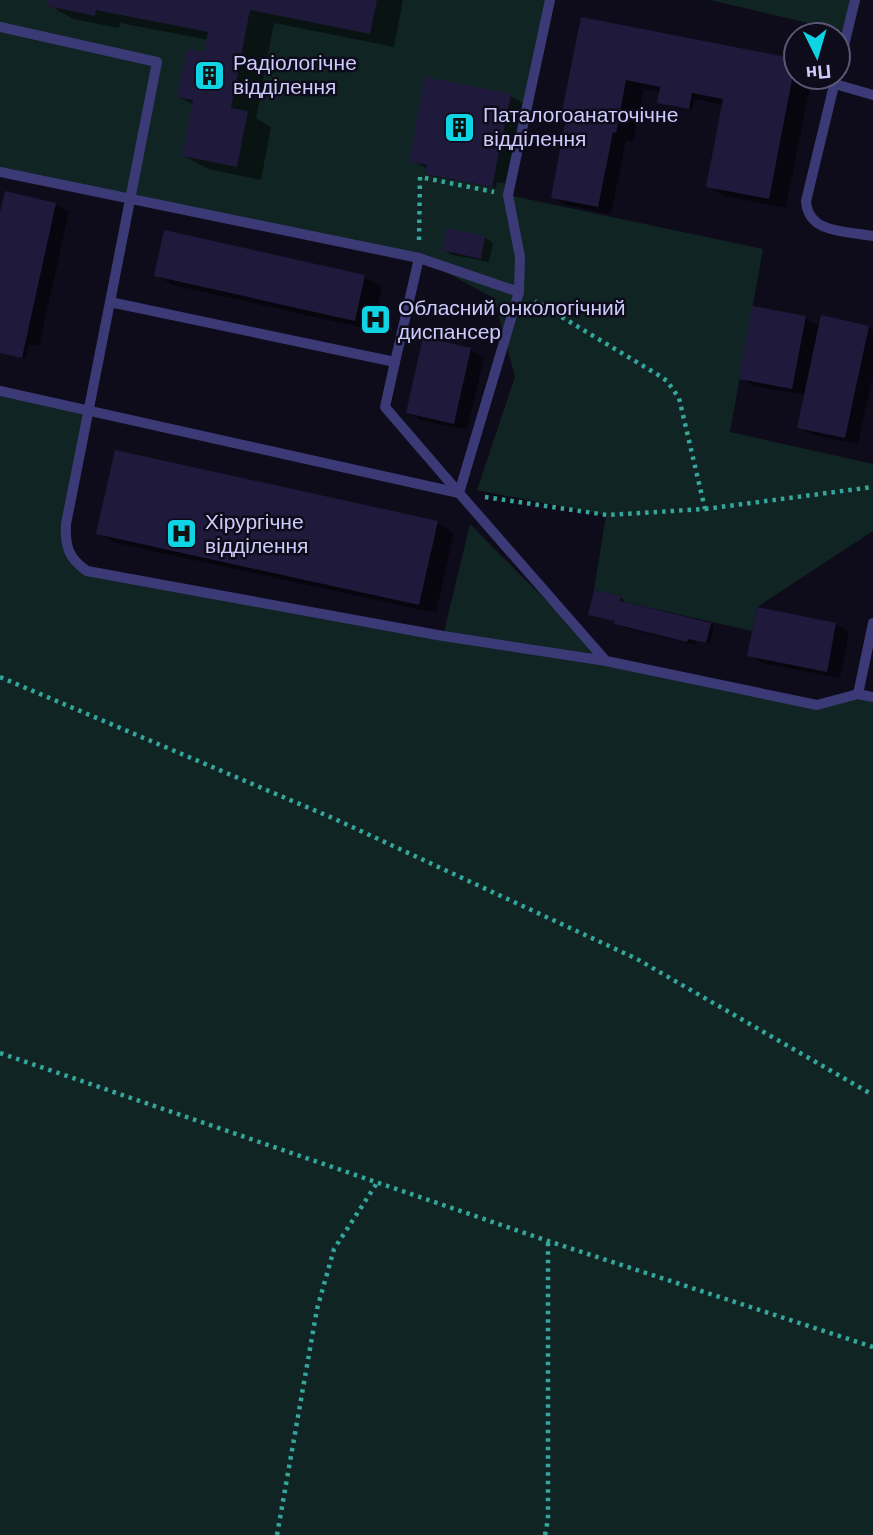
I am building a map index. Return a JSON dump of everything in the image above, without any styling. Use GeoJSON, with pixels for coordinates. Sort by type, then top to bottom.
{"type":"FeatureCollection","features":[{"type":"Feature","properties":{"kind":"lane"},"geometry":{"type":"LineString","coordinates":[[459,493],[519,292],[520,257],[508,195],[550,0]]}},
{"type":"Feature","properties":{"kind":"lane"},"geometry":{"type":"LineString","coordinates":[[850,21],[855,0]]}},
{"type":"Feature","properties":{"kind":"lane"},"geometry":{"type":"LineString","coordinates":[[0,26],[157,62],[66,524],[65,541],[75,563],[87,571],[443,636],[606,661],[817,705],[858,694],[873,697]]}},
{"type":"Feature","properties":{"kind":"lane"},"geometry":{"type":"LineString","coordinates":[[852,86],[873,94]]}},
{"type":"Feature","properties":{"kind":"lane"},"geometry":{"type":"LineString","coordinates":[[833,91],[806,201],[806,211],[810,219],[818,225],[873,236]]}},
{"type":"Feature","properties":{"kind":"lane"},"geometry":{"type":"LineString","coordinates":[[0,172],[419,258],[519,292]]}},
{"type":"Feature","properties":{"kind":"lane"},"geometry":{"type":"LineString","coordinates":[[419,258],[385,407],[606,661]]}},
{"type":"Feature","properties":{"kind":"lane"},"geometry":{"type":"LineString","coordinates":[[110,303],[395,362]]}},
{"type":"Feature","properties":{"kind":"lane"},"geometry":{"type":"LineString","coordinates":[[0,391],[459,493]]}},
{"type":"Feature","properties":{"kind":"lane"},"geometry":{"type":"LineString","coordinates":[[858,694],[873,623]]}},
{"type":"Feature","properties":{"kind":"path"},"geometry":{"type":"LineString","coordinates":[[419,258],[420,177],[508,195]]}},
{"type":"Feature","properties":{"kind":"path"},"geometry":{"type":"LineString","coordinates":[[519,292],[667,381],[679,398],[705,509]]}},
{"type":"Feature","properties":{"kind":"path"},"geometry":{"type":"LineString","coordinates":[[459,493],[607,515],[705,509],[873,487]]}},
{"type":"Feature","properties":{"kind":"path"},"geometry":{"type":"LineString","coordinates":[[0,677],[335,819],[637,959],[873,1095]]}},
{"type":"Feature","properties":{"kind":"path"},"geometry":{"type":"LineString","coordinates":[[0,1053],[548,1241],[873,1348]]}},
{"type":"Feature","properties":{"kind":"path"},"geometry":{"type":"LineString","coordinates":[[277,1535],[317,1309],[334,1249],[377,1182]]}},
{"type":"Feature","properties":{"kind":"path"},"geometry":{"type":"LineString","coordinates":[[545,1535],[548,1519],[548,1241]]}},
{"type":"Feature","properties":{"kind":"green space"},"geometry":{"type":"Polygon","coordinates":[[[0,0],[550,0],[508,195],[763,249],[730,432],[873,464],[873,531],[757,607],[752,631],[620,601],[621,596],[594,590],[606,515],[477,490],[515,377],[494,298],[419,258],[0,172],[0,0]]]}},
{"type":"Feature","properties":{"kind":"green space"},"geometry":{"type":"Polygon","coordinates":[[[710,0],[855,0],[850,21],[800,21],[710,0]]]}},
{"type":"Feature","properties":{"kind":"green space"},"geometry":{"type":"Polygon","coordinates":[[[0,391],[89,411],[65,540],[87,571],[443,636],[470,524],[606,661],[817,705],[873,697],[873,1535],[0,1535],[0,391]]]}},
{"type":"Feature","properties":{"kind":"building","name":"Радіологічне відділення"},"geometry":{"type":"Polygon","coordinates":[[[48,0],[377,0],[370,34],[250,10],[231,108],[248,111],[237,167],[182,156],[193,100],[177,97],[187,49],[204,52],[208,32],[96,10],[95,16],[47,6],[48,0]]]}},
{"type":"Feature","properties":{"kind":"building"},"geometry":{"type":"Polygon","coordinates":[[[581,17],[782,56],[782,91],[790,91],[769,199],[706,187],[723,99],[692,93],[689,109],[657,103],[660,87],[626,80],[598,207],[551,198],[565,123],[560,122],[581,17]]]}},
{"type":"Feature","properties":{"kind":"building","name":"Паталогоанаточічне відділення"},"geometry":{"type":"Polygon","coordinates":[[[425,77],[511,94],[492,187],[425,174],[427,165],[409,161],[425,77]]]}},
{"type":"Feature","properties":{"kind":"building"},"geometry":{"type":"Polygon","coordinates":[[[5,191],[56,203],[22,358],[0,353],[0,212],[5,191]]]}},
{"type":"Feature","properties":{"kind":"building"},"geometry":{"type":"Polygon","coordinates":[[[446,228],[485,236],[481,259],[442,250],[446,228]]]}},
{"type":"Feature","properties":{"kind":"building"},"geometry":{"type":"Polygon","coordinates":[[[164,230],[365,275],[355,321],[154,276],[164,230]]]}},
{"type":"Feature","properties":{"kind":"building"},"geometry":{"type":"Polygon","coordinates":[[[752,306],[806,316],[792,389],[739,379],[752,306]]]}},
{"type":"Feature","properties":{"kind":"building"},"geometry":{"type":"Polygon","coordinates":[[[821,315],[869,326],[845,438],[797,428],[821,315]]]}},
{"type":"Feature","properties":{"kind":"building"},"geometry":{"type":"Polygon","coordinates":[[[423,337],[471,348],[454,424],[406,413],[423,337]]]}},
{"type":"Feature","properties":{"kind":"building"},"geometry":{"type":"Polygon","coordinates":[[[115,450],[438,521],[419,605],[96,534],[115,450]]]}},
{"type":"Feature","properties":{"kind":"building"},"geometry":{"type":"Polygon","coordinates":[[[594,590],[621,596],[620,601],[711,623],[706,643],[688,639],[687,642],[588,615],[594,590]]]}},
{"type":"Feature","properties":{"kind":"building"},"geometry":{"type":"Polygon","coordinates":[[[757,607],[836,623],[827,672],[747,656],[757,607]]]}},
{"type":"Feature","properties":{"kind":"place","name":"Радіологічне відділення"},"geometry":{"type":"Point","coordinates":[210,75]}},
{"type":"Feature","properties":{"kind":"place","name":"Паталогоанаточічне відділення"},"geometry":{"type":"Point","coordinates":[460,127]}},
{"type":"Feature","properties":{"kind":"place","name":"Обласний онкологічний диспансер"},"geometry":{"type":"Point","coordinates":[375,320]}},
{"type":"Feature","properties":{"kind":"place","name":"Хірургічне відділення"},"geometry":{"type":"Point","coordinates":[182,534]}}]}
